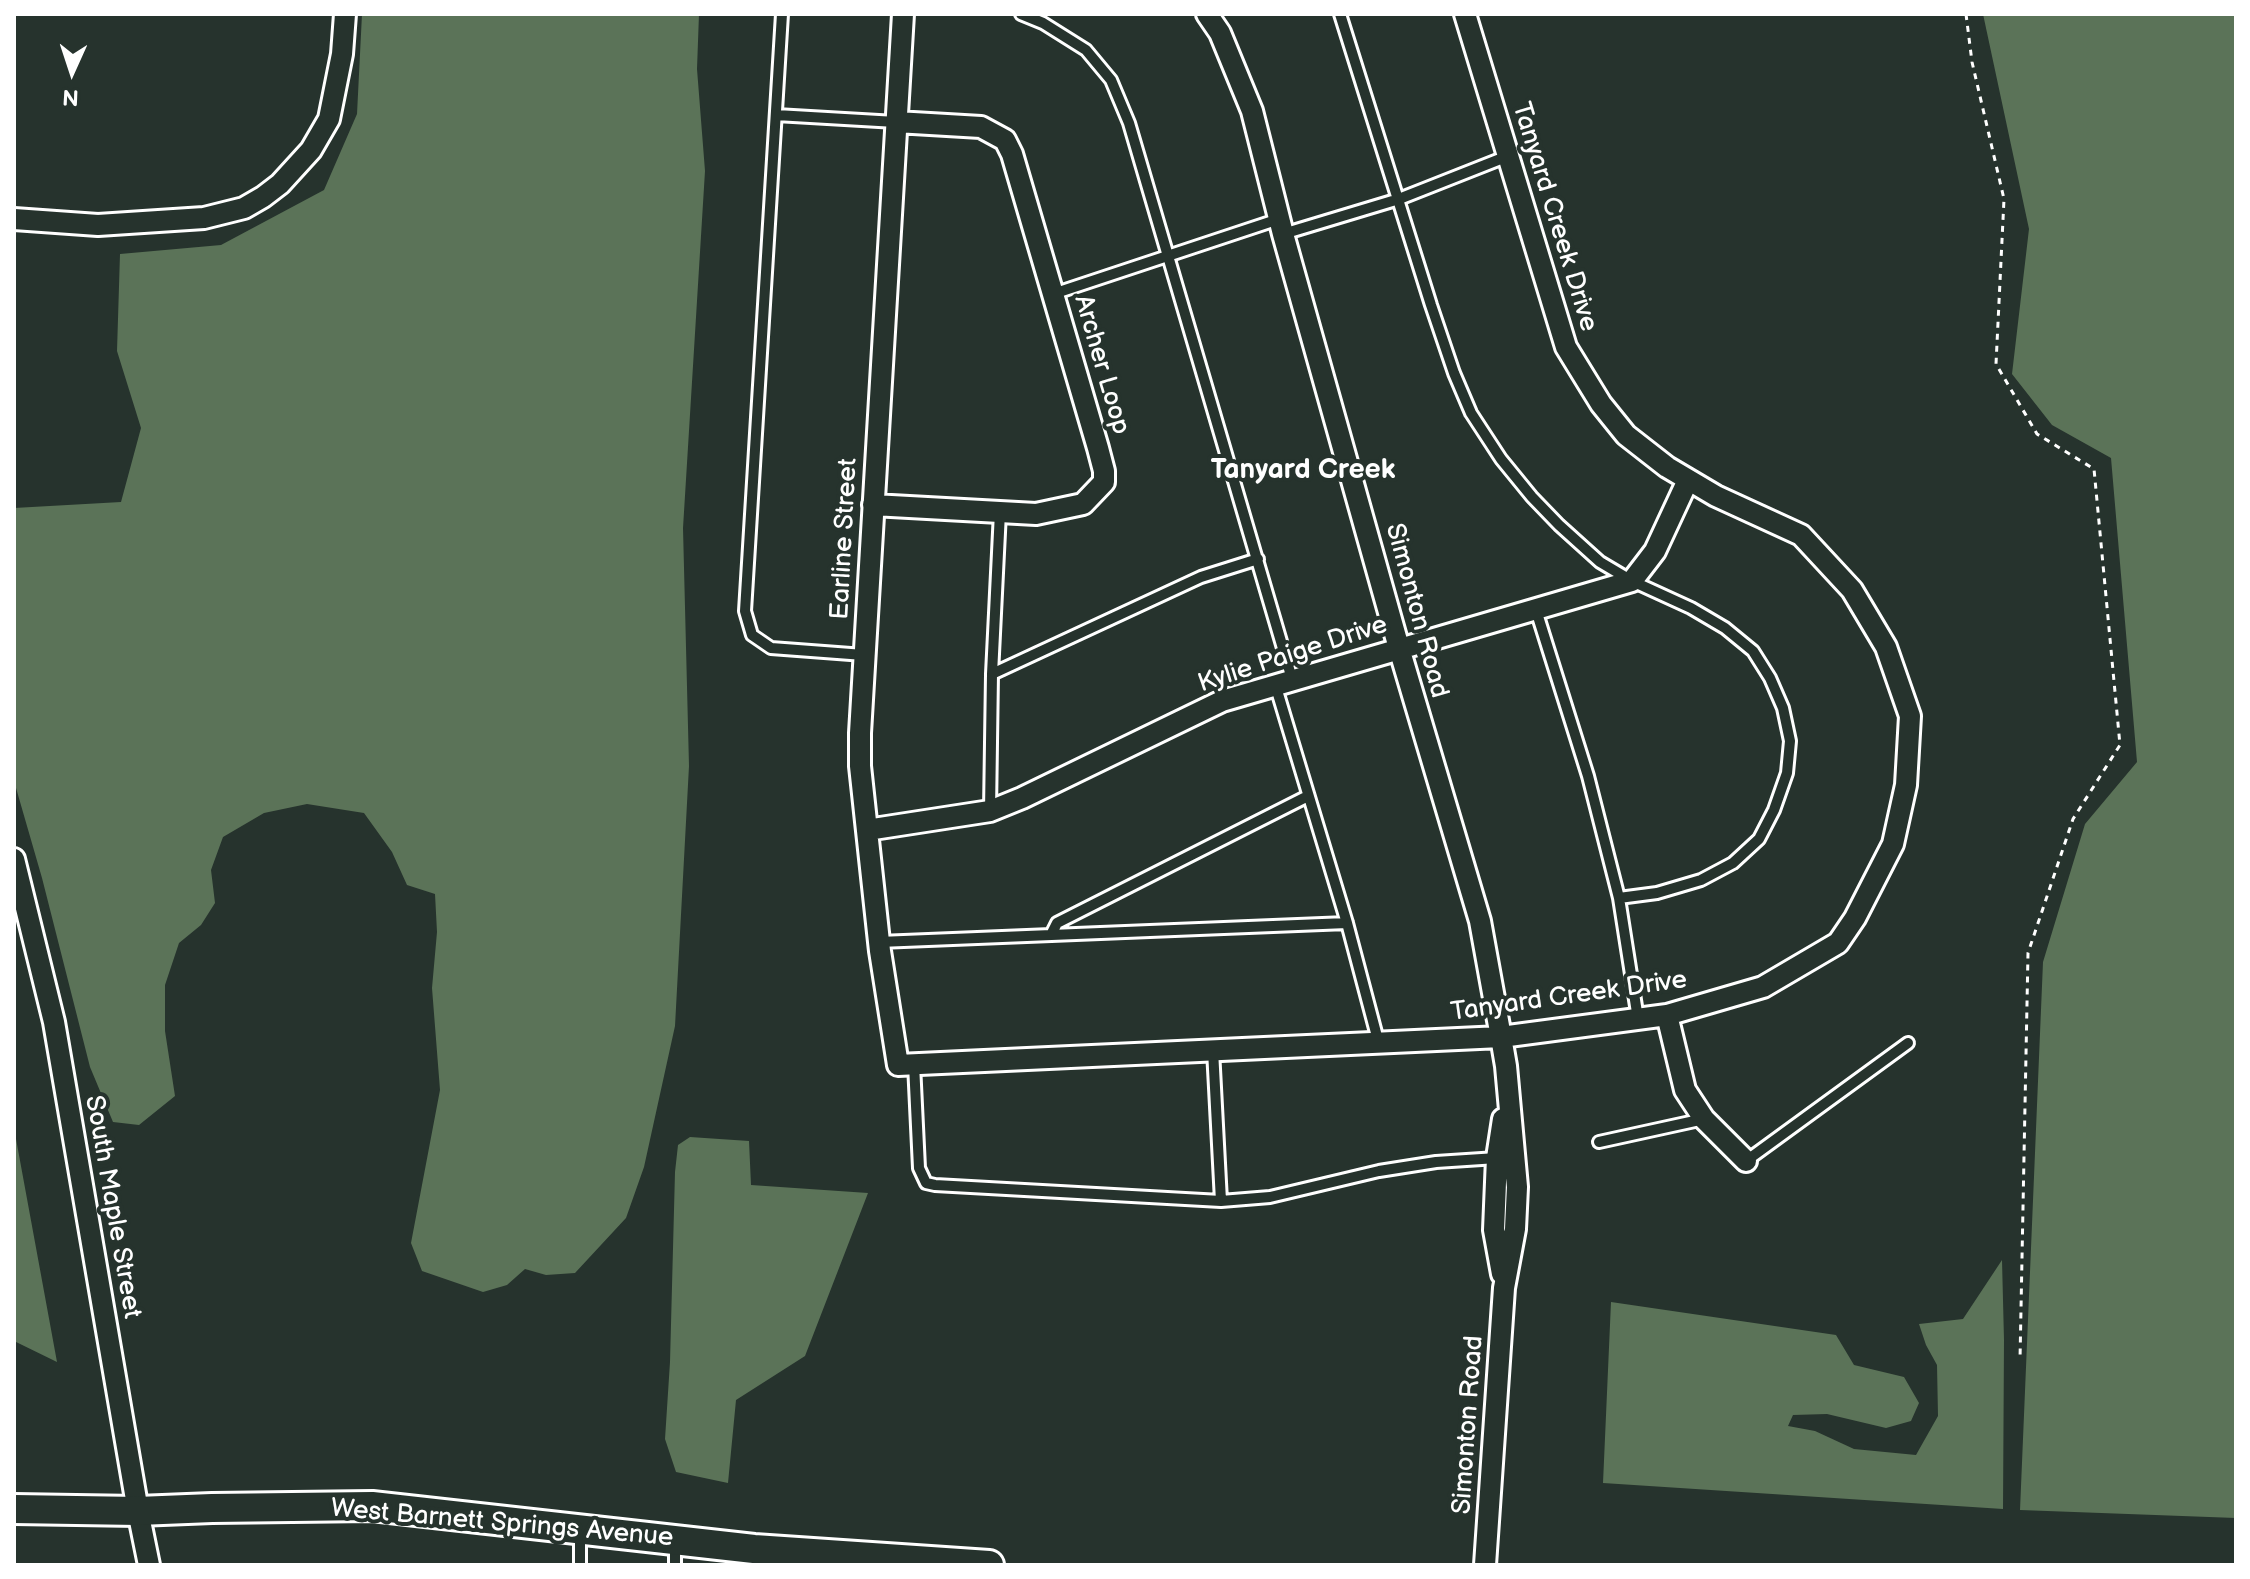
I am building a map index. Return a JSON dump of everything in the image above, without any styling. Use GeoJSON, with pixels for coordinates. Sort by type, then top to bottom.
{"type":"FeatureCollection","features":[{"type":"Feature","properties":{"kind":"street"},"geometry":{"type":"LineString","coordinates":[[14,219],[98,225],[178,221],[225,214],[263,197],[280,184],[311,150],[329,119],[340,66],[345,14]]}},
{"type":"Feature","properties":{"kind":"street","name":"Earline Street"},"geometry":{"type":"LineString","coordinates":[[903,14],[860,755],[879,942],[906,1064]]}},
{"type":"Feature","properties":{"kind":"street","name":"Simonton Road"},"geometry":{"type":"LineString","coordinates":[[1207,14],[1220,33],[1252,111],[1399,648],[1480,921],[1501,1037],[1517,1187],[1515,1229],[1504,1288],[1485,1565]]}},
{"type":"Feature","properties":{"kind":"street","name":"Tanyard Creek Drive"},"geometry":{"type":"LineString","coordinates":[[906,1064],[1501,1037],[1667,1015],[1763,987],[1838,943],[1855,918],[1893,844],[1906,785],[1910,716],[1886,647],[1852,590],[1801,535],[1716,496],[1667,467],[1626,435],[1601,404],[1566,347],[1465,14]]}},
{"type":"Feature","properties":{"kind":"street","name":"Archer Loop"},"geometry":{"type":"LineString","coordinates":[[873,505],[1036,514],[1083,504],[1104,482],[1098,448],[1012,154],[1005,140],[981,127],[896,122]]}},
{"type":"Feature","properties":{"kind":"street"},"geometry":{"type":"LineString","coordinates":[[1632,581],[1655,551],[1688,480]]}},
{"type":"Feature","properties":{"kind":"street","name":"Kylie Paige Drive"},"geometry":{"type":"LineString","coordinates":[[867,830],[990,811],[1222,701],[1632,581]]}},
{"type":"Feature","properties":{"kind":"street","name":"South Maple Street"},"geometry":{"type":"LineString","coordinates":[[14,859],[54,1022],[149,1565]]}},
{"type":"Feature","properties":{"kind":"street"},"geometry":{"type":"LineString","coordinates":[[1667,1015],[1685,1090],[1704,1119],[1746,1161]]}},
{"type":"Feature","properties":{"kind":"street","name":"Simonton Road"},"geometry":{"type":"LineString","coordinates":[[1504,1288],[1494,1230],[1497,1158],[1508,1091]]}},
{"type":"Feature","properties":{"kind":"street","name":"West Barnett Springs Avenue"},"geometry":{"type":"LineString","coordinates":[[14,1509],[138,1511],[372,1506],[580,1530],[675,1553],[754,1549],[989,1565]]}},
{"type":"Feature","properties":{"kind":"lane"},"geometry":{"type":"LineString","coordinates":[[782,14],[745,611],[752,635],[771,648],[864,655]]}},
{"type":"Feature","properties":{"kind":"lane"},"geometry":{"type":"LineString","coordinates":[[1021,14],[1043,23],[1086,50],[1111,80],[1129,123],[1258,559],[1308,796],[1347,923],[1379,1044]]}},
{"type":"Feature","properties":{"kind":"lane"},"geometry":{"type":"LineString","coordinates":[[1340,14],[1454,373],[1471,413],[1501,459],[1532,497],[1600,562],[1632,581],[1691,608],[1725,628],[1753,651],[1770,678],[1783,708],[1790,741],[1787,773],[1774,810],[1759,839],[1733,863],[1701,880],[1657,893],[1619,898]]}},
{"type":"Feature","properties":{"kind":"lane"},"geometry":{"type":"LineString","coordinates":[[776,115],[896,122]]}},
{"type":"Feature","properties":{"kind":"lane"},"geometry":{"type":"LineString","coordinates":[[1053,294],[1169,255],[1399,199],[1508,156]]}},
{"type":"Feature","properties":{"kind":"lane"},"geometry":{"type":"LineString","coordinates":[[990,811],[992,674],[1000,512]]}},
{"type":"Feature","properties":{"kind":"lane"},"geometry":{"type":"LineString","coordinates":[[992,674],[1201,577],[1258,559]]}},
{"type":"Feature","properties":{"kind":"lane"},"geometry":{"type":"LineString","coordinates":[[1536,610],[1588,776],[1619,898],[1638,1019]]}},
{"type":"Feature","properties":{"kind":"lane"},"geometry":{"type":"LineString","coordinates":[[1051,935],[1057,923],[1308,796]]}},
{"type":"Feature","properties":{"kind":"lane"},"geometry":{"type":"LineString","coordinates":[[879,942],[1347,923]]}},
{"type":"Feature","properties":{"kind":"lane"},"geometry":{"type":"LineString","coordinates":[[1746,1161],[1908,1043]]}},
{"type":"Feature","properties":{"kind":"lane"},"geometry":{"type":"LineString","coordinates":[[1213,1050],[1221,1201]]}},
{"type":"Feature","properties":{"kind":"lane"},"geometry":{"type":"LineString","coordinates":[[906,1064],[917,1154],[921,1177],[926,1183],[1221,1201],[1270,1197],[1379,1171],[1497,1158]]}},
{"type":"Feature","properties":{"kind":"lane"},"geometry":{"type":"LineString","coordinates":[[1599,1142],[1704,1119]]}},
{"type":"Feature","properties":{"kind":"lane"},"geometry":{"type":"LineString","coordinates":[[580,1530],[580,1565]]}},
{"type":"Feature","properties":{"kind":"path"},"geometry":{"type":"LineString","coordinates":[[1966,14],[1972,62],[2004,199],[1996,364],[2037,434],[2094,469],[2120,745],[2073,819],[2028,953],[2020,1360]]}},
{"type":"Feature","properties":{"kind":"green space"},"geometry":{"type":"Polygon","coordinates":[[[362,14],[699,14],[697,69],[705,171],[683,528],[689,766],[675,1026],[644,1167],[626,1218],[575,1273],[546,1275],[525,1269],[507,1285],[483,1292],[422,1271],[411,1243],[440,1090],[432,988],[437,932],[435,894],[407,885],[392,852],[364,813],[307,804],[264,813],[223,837],[211,870],[215,903],[201,925],[179,943],[165,985],[165,1031],[175,1096],[139,1125],[113,1122],[90,1067],[14,781],[14,508],[121,502],[141,428],[117,351],[120,254],[221,245],[324,190],[357,114],[362,14]]]}},
{"type":"Feature","properties":{"kind":"green space"},"geometry":{"type":"Polygon","coordinates":[[[1983,14],[2236,14],[2236,1518],[2020,1510],[2043,962],[2085,824],[2137,762],[2111,458],[2052,425],[2012,374],[2029,229],[1983,14]]]}},
{"type":"Feature","properties":{"kind":"green space"},"geometry":{"type":"Polygon","coordinates":[[[14,1128],[57,1362],[14,1341],[14,1128]]]}},
{"type":"Feature","properties":{"kind":"green space"},"geometry":{"type":"Polygon","coordinates":[[[690,1137],[749,1141],[751,1185],[868,1193],[805,1356],[736,1400],[728,1483],[676,1472],[665,1439],[675,1172],[678,1145],[690,1137]]]}},
{"type":"Feature","properties":{"kind":"green space"},"geometry":{"type":"Polygon","coordinates":[[[2002,1260],[2003,1509],[1603,1483],[1611,1302],[1836,1335],[1854,1365],[1904,1377],[1919,1403],[1911,1421],[1886,1428],[1827,1414],[1793,1415],[1788,1426],[1815,1431],[1854,1449],[1916,1455],[1938,1416],[1937,1365],[1919,1324],[1963,1319],[2002,1260]]]}},
{"type":"Feature","properties":{"kind":"district","name":"Tanyard Creek"},"geometry":{"type":"Point","coordinates":[1303,471]}}]}
